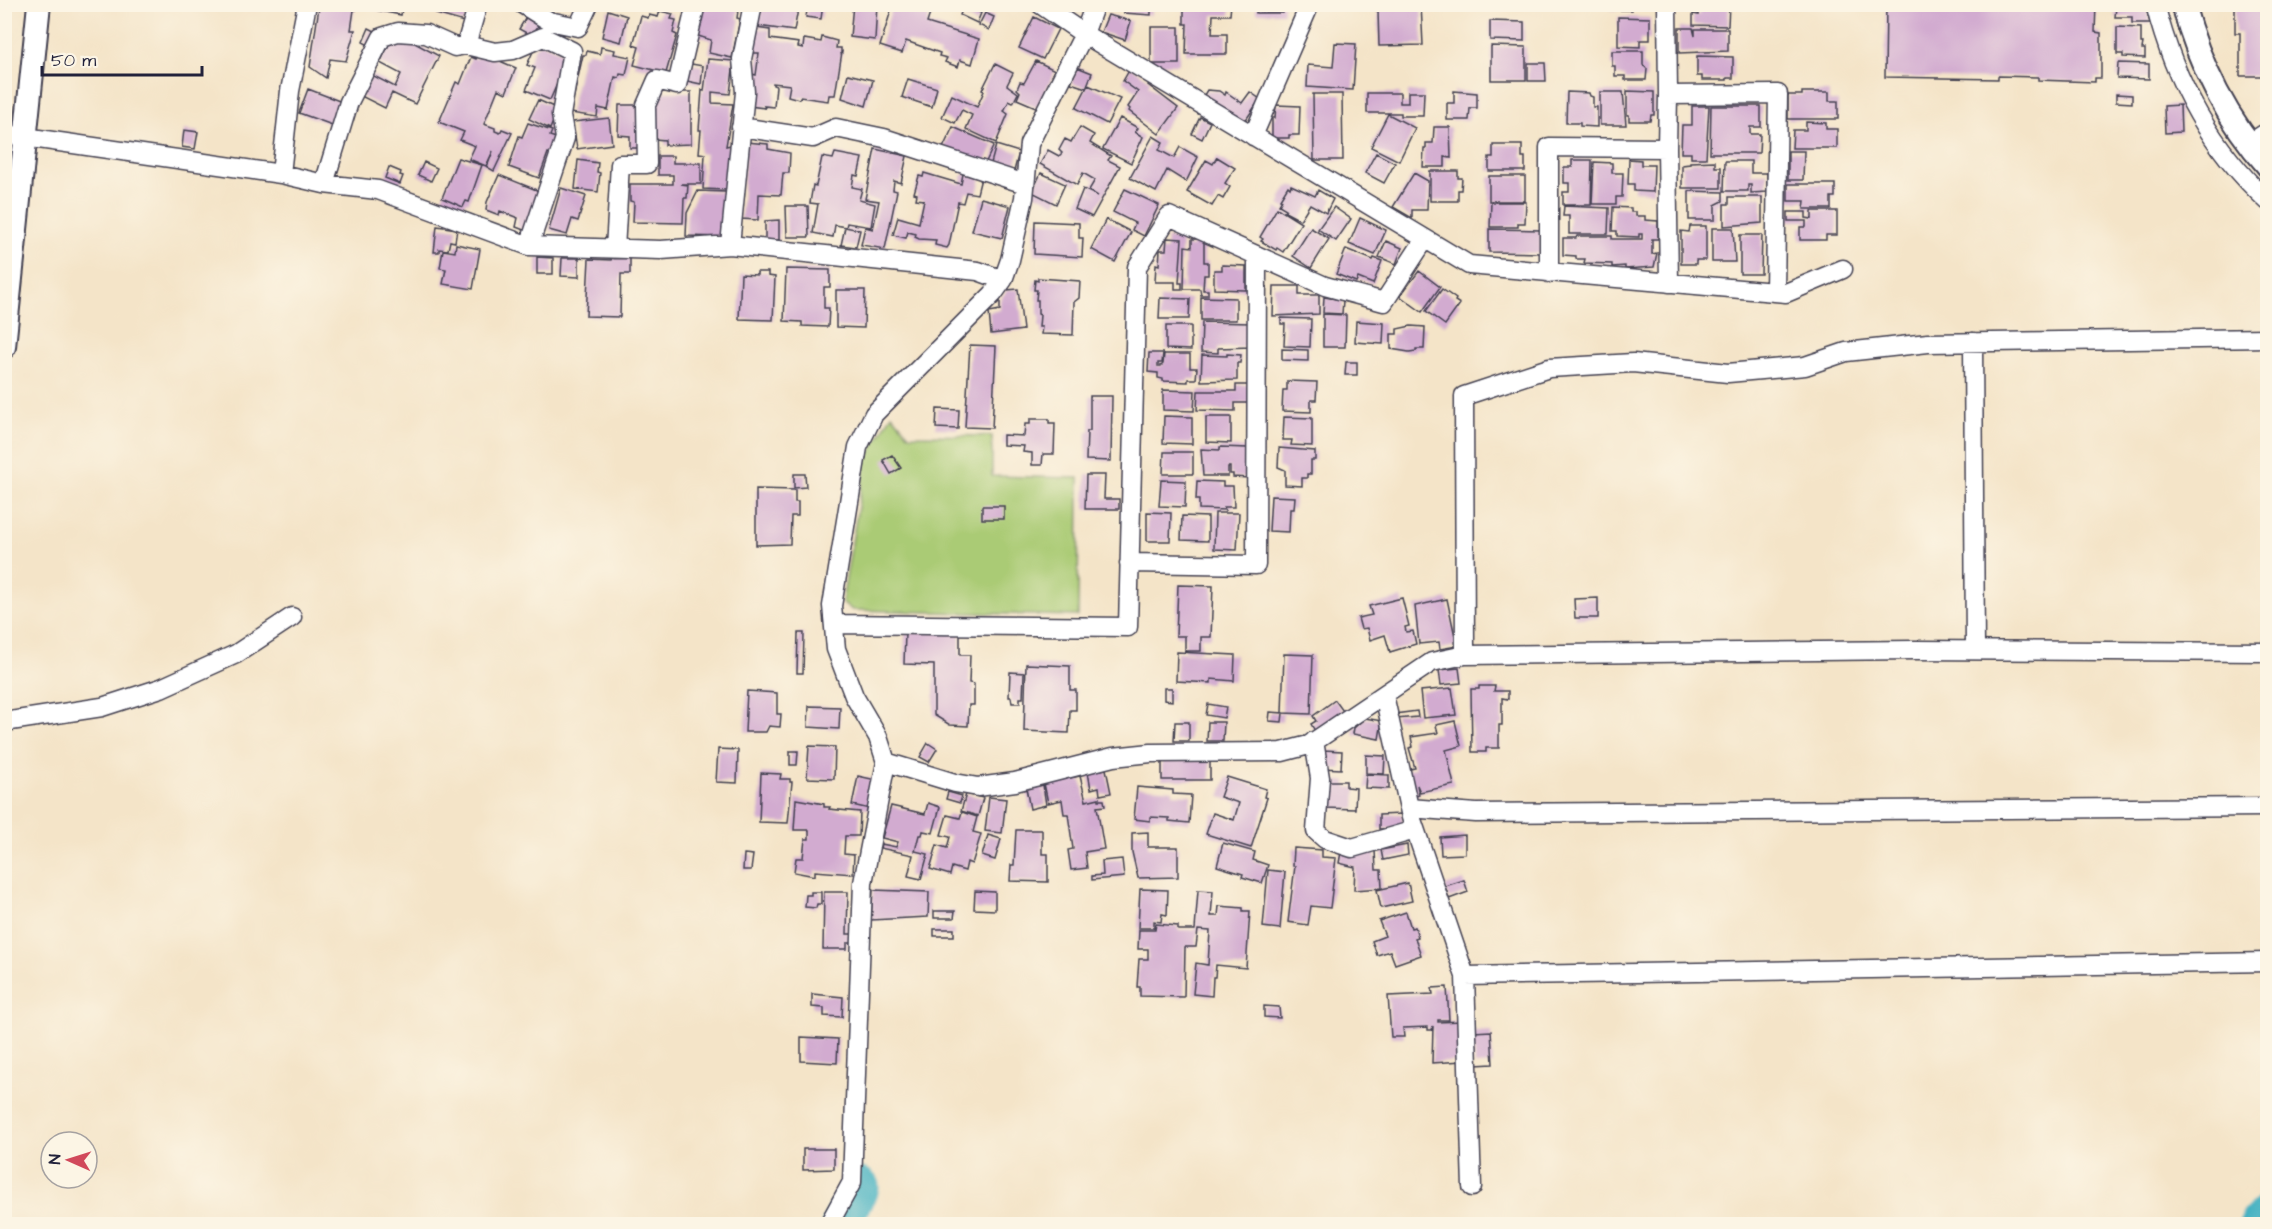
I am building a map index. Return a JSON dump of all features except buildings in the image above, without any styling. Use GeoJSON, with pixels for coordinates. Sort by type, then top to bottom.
{"type":"FeatureCollection","features":[{"type":"Feature","properties":{"kind":"street"},"geometry":{"type":"LineString","coordinates":[[4,347],[15,136],[39,4]]}},
{"type":"Feature","properties":{"kind":"street"},"geometry":{"type":"LineString","coordinates":[[282,174],[290,91],[307,4]]}},
{"type":"Feature","properties":{"kind":"street"},"geometry":{"type":"LineString","coordinates":[[466,45],[478,4]]}},
{"type":"Feature","properties":{"kind":"street"},"geometry":{"type":"LineString","coordinates":[[522,4],[572,51]]}},
{"type":"Feature","properties":{"kind":"street"},"geometry":{"type":"LineString","coordinates":[[530,246],[566,138],[561,115],[578,27],[589,4]]}},
{"type":"Feature","properties":{"kind":"street"},"geometry":{"type":"LineString","coordinates":[[615,249],[620,164],[647,164],[646,105],[657,80],[677,86],[696,4]]}},
{"type":"Feature","properties":{"kind":"street"},"geometry":{"type":"LineString","coordinates":[[730,245],[745,92],[742,59],[753,4]]}},
{"type":"Feature","properties":{"kind":"street"},"geometry":{"type":"LineString","coordinates":[[1040,4],[1084,34],[1469,266],[1786,293],[1843,269]]}},
{"type":"Feature","properties":{"kind":"street"},"geometry":{"type":"LineString","coordinates":[[830,1224],[852,1182],[863,884],[886,762],[878,737],[854,696],[836,649],[832,606],[858,447],[874,414],[993,294],[1003,280],[1010,260],[1025,184],[1029,144],[1084,34],[1095,4]]}},
{"type":"Feature","properties":{"kind":"street"},"geometry":{"type":"LineString","coordinates":[[1253,136],[1310,4]]}},
{"type":"Feature","properties":{"kind":"street"},"geometry":{"type":"LineString","coordinates":[[1666,4],[1669,283]]}},
{"type":"Feature","properties":{"kind":"street"},"geometry":{"type":"LineString","coordinates":[[2155,4],[2170,55],[2188,96],[2212,137],[2250,184],[2268,201]]}},
{"type":"Feature","properties":{"kind":"street"},"geometry":{"type":"LineString","coordinates":[[2183,4],[2205,70],[2235,123],[2258,139],[2268,166]]}},
{"type":"Feature","properties":{"kind":"street"},"geometry":{"type":"LineString","coordinates":[[324,184],[349,102],[382,37],[398,32],[426,34],[455,47],[466,45],[495,52],[513,50],[546,29],[578,27]]}},
{"type":"Feature","properties":{"kind":"street"},"geometry":{"type":"LineString","coordinates":[[1668,95],[1778,94],[1775,292]]}},
{"type":"Feature","properties":{"kind":"street"},"geometry":{"type":"LineString","coordinates":[[2212,137],[2235,123]]}},
{"type":"Feature","properties":{"kind":"street"},"geometry":{"type":"LineString","coordinates":[[741,127],[813,138],[836,128],[874,136],[1025,184]]}},
{"type":"Feature","properties":{"kind":"street"},"geometry":{"type":"LineString","coordinates":[[15,136],[282,174],[324,184],[378,190],[530,246],[661,250],[730,245],[978,271],[1003,280]]}},
{"type":"Feature","properties":{"kind":"street"},"geometry":{"type":"LineString","coordinates":[[1549,273],[1549,147],[1668,148]]}},
{"type":"Feature","properties":{"kind":"street"},"geometry":{"type":"LineString","coordinates":[[834,624],[1128,627],[1137,267],[1169,216],[1325,286],[1384,302],[1425,239]]}},
{"type":"Feature","properties":{"kind":"street"},"geometry":{"type":"LineString","coordinates":[[1130,562],[1256,564],[1257,256]]}},
{"type":"Feature","properties":{"kind":"street"},"geometry":{"type":"LineString","coordinates":[[1465,655],[1464,396],[1549,368],[1633,363],[1728,373],[1805,366],[1846,352],[1928,343],[2268,338]]}},
{"type":"Feature","properties":{"kind":"street"},"geometry":{"type":"LineString","coordinates":[[1973,342],[1975,650]]}},
{"type":"Feature","properties":{"kind":"street"},"geometry":{"type":"LineString","coordinates":[[4,723],[102,707],[162,688],[236,654],[292,617]]}},
{"type":"Feature","properties":{"kind":"street"},"geometry":{"type":"LineString","coordinates":[[886,762],[955,783],[978,787],[1015,782],[1113,757],[1151,753],[1282,752],[1314,741],[1432,662],[1465,655],[1975,650],[2268,651]]}},
{"type":"Feature","properties":{"kind":"street"},"geometry":{"type":"LineString","coordinates":[[1384,694],[1415,830],[1465,976],[1472,1187]]}},
{"type":"Feature","properties":{"kind":"street"},"geometry":{"type":"LineString","coordinates":[[1314,741],[1320,778],[1316,831],[1325,839],[1352,848],[1415,830]]}},
{"type":"Feature","properties":{"kind":"street"},"geometry":{"type":"LineString","coordinates":[[1409,808],[1476,813],[2268,807]]}},
{"type":"Feature","properties":{"kind":"street"},"geometry":{"type":"LineString","coordinates":[[1465,976],[2268,962]]}},
{"type":"Feature","properties":{"kind":"green space"},"geometry":{"type":"Polygon","coordinates":[[[892,414],[909,435],[992,436],[992,476],[1079,478],[1078,616],[852,610],[842,602],[866,459],[892,414]]]}},
{"type":"Feature","properties":{"kind":"waterway"},"geometry":{"type":"LineString","coordinates":[[841,1224],[860,1187]]}},
{"type":"Feature","properties":{"kind":"waterway"},"geometry":{"type":"LineString","coordinates":[[2258,1224],[2268,1214]]}}]}
